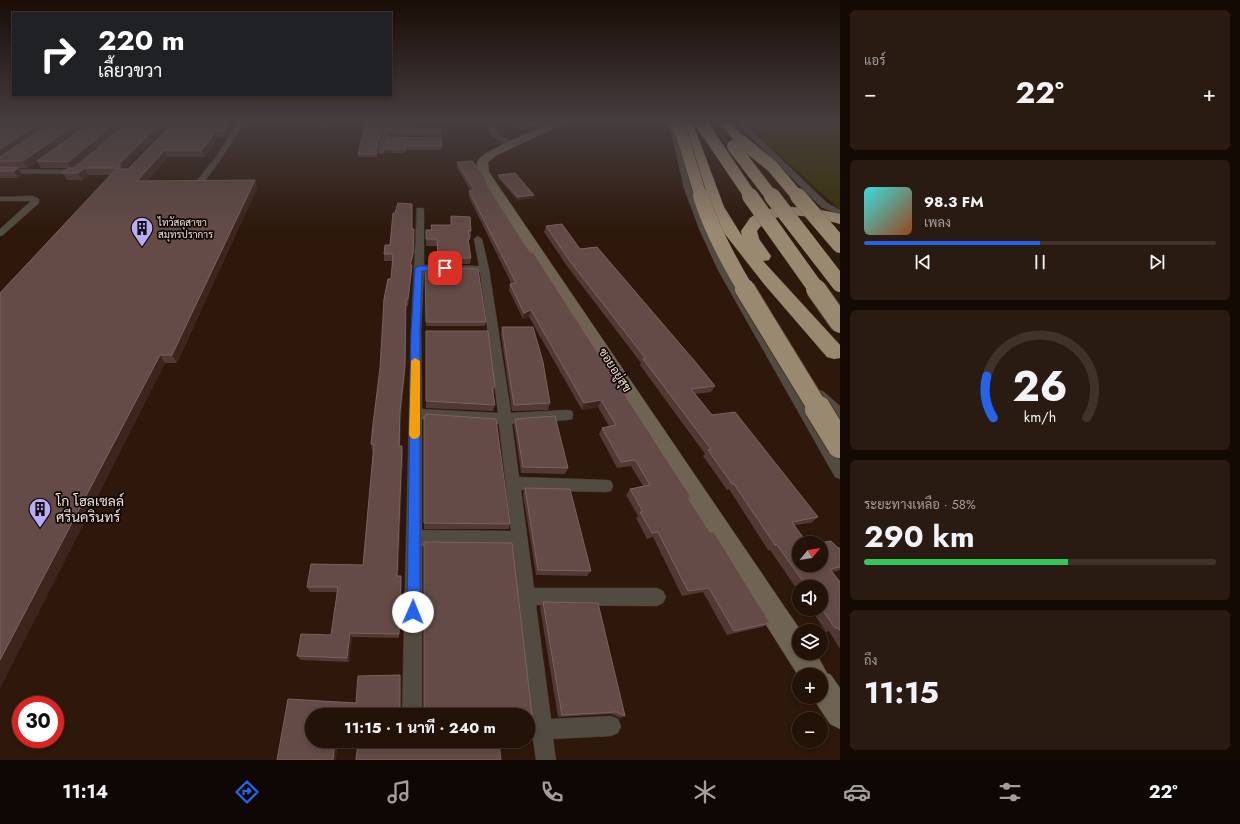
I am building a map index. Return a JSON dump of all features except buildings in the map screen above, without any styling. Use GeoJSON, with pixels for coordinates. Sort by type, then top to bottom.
{"type":"FeatureCollection","features":[{"type":"Feature","properties":{"kind":"highway"},"geometry":{"type":"LineString","coordinates":[[689,158],[707,216],[731,266],[840,445]]}},
{"type":"Feature","properties":{"kind":"highway"},"geometry":{"type":"LineString","coordinates":[[701,158],[716,206],[735,237],[760,269],[837,356]]}},
{"type":"Feature","properties":{"kind":"highway"},"geometry":{"type":"LineString","coordinates":[[725,158],[840,323]]}},
{"type":"Feature","properties":{"kind":"highway"},"geometry":{"type":"LineString","coordinates":[[743,158],[840,284]]}},
{"type":"Feature","properties":{"kind":"highway"},"geometry":{"type":"LineString","coordinates":[[755,158],[840,261]]}},
{"type":"Feature","properties":{"kind":"highway"},"geometry":{"type":"LineString","coordinates":[[763,158],[772,166],[811,209],[840,245]]}},
{"type":"Feature","properties":{"kind":"highway"},"geometry":{"type":"LineString","coordinates":[[837,356],[796,297],[759,252],[751,240],[749,231],[754,221],[776,212],[803,212],[840,219]]}},
{"type":"Feature","properties":{"kind":"street"},"geometry":{"type":"LineString","coordinates":[[199,183],[218,158]]}},
{"type":"Feature","properties":{"kind":"street","name":"ซอยอยู่สุข"},"geometry":{"type":"LineString","coordinates":[[486,158],[482,164],[484,172],[792,640]]}},
{"type":"Feature","properties":{"kind":"street"},"geometry":{"type":"LineString","coordinates":[[681,158],[688,188],[704,231],[723,270],[840,473]]}},
{"type":"Feature","properties":{"kind":"street"},"geometry":{"type":"LineString","coordinates":[[776,158],[824,205],[840,212]]}},
{"type":"Feature","properties":{"kind":"street"},"geometry":{"type":"LineString","coordinates":[[29,172],[42,163]]}},
{"type":"Feature","properties":{"kind":"street"},"geometry":{"type":"LineString","coordinates":[[0,171],[72,172],[81,166]]}},
{"type":"Feature","properties":{"kind":"street"},"geometry":{"type":"LineString","coordinates":[[0,199],[33,198],[36,201],[0,233]]}},
{"type":"Feature","properties":{"kind":"street"},"geometry":{"type":"LineString","coordinates":[[412,708],[414,414],[419,332],[420,210]]}},
{"type":"Feature","properties":{"kind":"street"},"geometry":{"type":"LineString","coordinates":[[478,239],[484,269],[490,332],[505,419],[527,596],[534,708]]}},
{"type":"Feature","properties":{"kind":"street"},"geometry":{"type":"LineString","coordinates":[[419,268],[484,269]]}},
{"type":"Feature","properties":{"kind":"street"},"geometry":{"type":"LineString","coordinates":[[775,360],[799,376],[840,414]]}},
{"type":"Feature","properties":{"kind":"street"},"geometry":{"type":"LineString","coordinates":[[414,414],[505,419],[567,415]]}},
{"type":"Feature","properties":{"kind":"street"},"geometry":{"type":"LineString","coordinates":[[512,483],[606,486]]}},
{"type":"Feature","properties":{"kind":"street"},"geometry":{"type":"LineString","coordinates":[[414,538],[519,539]]}},
{"type":"Feature","properties":{"kind":"street"},"geometry":{"type":"LineString","coordinates":[[527,596],[657,597]]}},
{"type":"Feature","properties":{"kind":"street"},"geometry":{"type":"LineString","coordinates":[[828,696],[840,714]]}},
{"type":"Feature","properties":{"kind":"street"},"geometry":{"type":"LineString","coordinates":[[546,760],[535,729],[611,726]]}},
{"type":"Feature","properties":{"kind":"shaded area"},"geometry":{"type":"Polygon","coordinates":[[[784,158],[840,158],[840,210],[784,158]]]}},
{"type":"Feature","properties":{"kind":"slow traffic"},"geometry":{"type":"LineString","coordinates":[[414,435],[415,361]]}},
{"type":"Feature","properties":{"kind":"place","name":"ไทวัสดุสาขา สมุทรปราการ"},"geometry":{"type":"Point","coordinates":[142,248]}},
{"type":"Feature","properties":{"kind":"place","name":"โก โฮลเซลล์ ศรีนครินทร์"},"geometry":{"type":"Point","coordinates":[40,528]}},
{"type":"Feature","properties":{"kind":"route"},"geometry":{"type":"LineString","coordinates":[[413,612],[414,414],[419,268],[445,268]]}}]}
